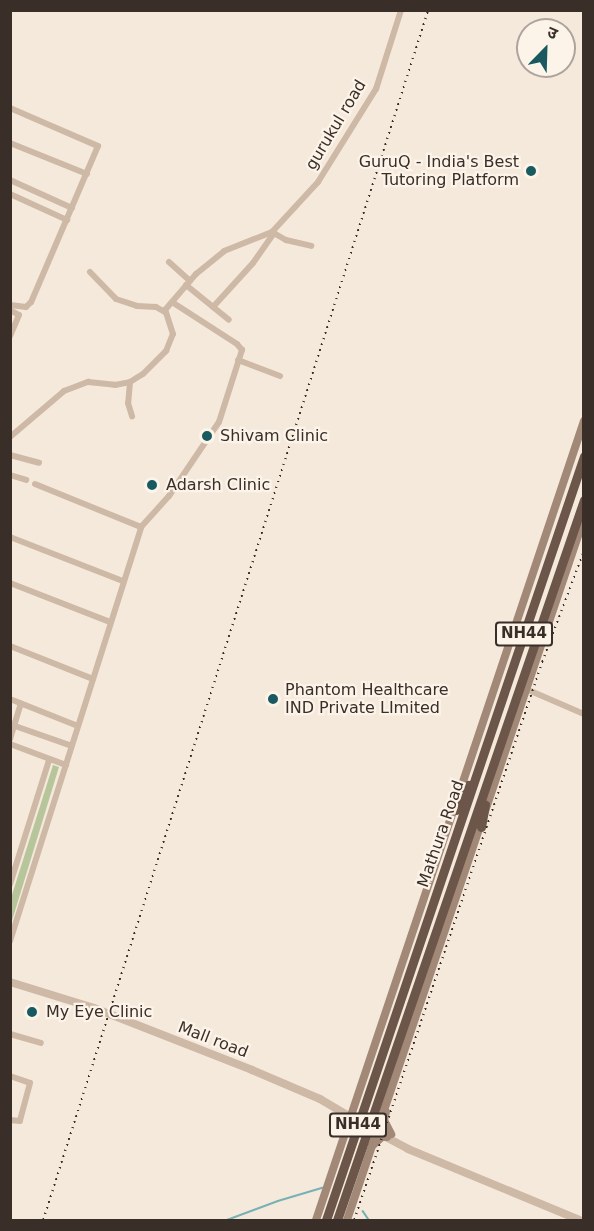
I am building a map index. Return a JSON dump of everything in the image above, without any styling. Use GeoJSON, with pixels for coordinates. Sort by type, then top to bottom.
{"type":"FeatureCollection","features":[{"type":"Feature","properties":{"kind":"highway","name":"Mathura Road"},"geometry":{"type":"LineString","coordinates":[[326,1221],[460,811],[480,764],[584,456]]}},
{"type":"Feature","properties":{"kind":"highway","name":"Mathura Road"},"geometry":{"type":"LineString","coordinates":[[337,1221],[584,500]]}},
{"type":"Feature","properties":{"kind":"highway"},"geometry":{"type":"LineString","coordinates":[[481,827],[488,781]]}},
{"type":"Feature","properties":{"kind":"main road"},"geometry":{"type":"LineString","coordinates":[[350,1115],[460,811],[471,753],[584,421]]}},
{"type":"Feature","properties":{"kind":"main road"},"geometry":{"type":"LineString","coordinates":[[347,1221],[376,1128],[481,827],[584,518]]}},
{"type":"Feature","properties":{"kind":"main road"},"geometry":{"type":"LineString","coordinates":[[316,1221],[376,1033],[394,992]]}},
{"type":"Feature","properties":{"kind":"main road"},"geometry":{"type":"LineString","coordinates":[[368,1155],[377,1141],[389,1136],[384,1120],[405,1057],[408,1040]]}},
{"type":"Feature","properties":{"kind":"main road"},"geometry":{"type":"LineString","coordinates":[[366,1073],[367,1082],[374,1089],[385,1089],[393,1081]]}},
{"type":"Feature","properties":{"kind":"main road"},"geometry":{"type":"LineString","coordinates":[[342,1142],[352,1134],[358,1135],[367,1143],[368,1155]]}},
{"type":"Feature","properties":{"kind":"street","name":"gurukul road"},"geometry":{"type":"LineString","coordinates":[[165,312],[209,261],[224,251],[273,232],[318,182],[372,97],[401,10]]}},
{"type":"Feature","properties":{"kind":"street"},"geometry":{"type":"LineString","coordinates":[[10,108],[96,144],[98,148],[29,305],[10,308]]}},
{"type":"Feature","properties":{"kind":"street"},"geometry":{"type":"LineString","coordinates":[[10,143],[87,174]]}},
{"type":"Feature","properties":{"kind":"street"},"geometry":{"type":"LineString","coordinates":[[10,180],[72,207]]}},
{"type":"Feature","properties":{"kind":"street"},"geometry":{"type":"LineString","coordinates":[[10,194],[67,220]]}},
{"type":"Feature","properties":{"kind":"street"},"geometry":{"type":"LineString","coordinates":[[213,307],[253,263],[273,232],[286,240],[311,246]]}},
{"type":"Feature","properties":{"kind":"street"},"geometry":{"type":"LineString","coordinates":[[169,262],[188,283],[229,320]]}},
{"type":"Feature","properties":{"kind":"street"},"geometry":{"type":"LineString","coordinates":[[10,437],[36,413],[72,387],[88,382],[115,385],[130,382],[156,362],[171,345],[172,329],[165,312],[156,307],[137,306],[116,299],[90,272]]}},
{"type":"Feature","properties":{"kind":"street"},"geometry":{"type":"LineString","coordinates":[[10,941],[141,527],[174,490],[219,422],[242,350],[237,344],[172,302]]}},
{"type":"Feature","properties":{"kind":"street"},"geometry":{"type":"LineString","coordinates":[[10,308],[19,315],[10,336]]}},
{"type":"Feature","properties":{"kind":"street"},"geometry":{"type":"LineString","coordinates":[[238,360],[280,376]]}},
{"type":"Feature","properties":{"kind":"street"},"geometry":{"type":"LineString","coordinates":[[130,382],[128,403],[132,416]]}},
{"type":"Feature","properties":{"kind":"street"},"geometry":{"type":"LineString","coordinates":[[10,455],[39,463]]}},
{"type":"Feature","properties":{"kind":"street"},"geometry":{"type":"LineString","coordinates":[[10,475],[26,480]]}},
{"type":"Feature","properties":{"kind":"street"},"geometry":{"type":"LineString","coordinates":[[35,484],[141,527]]}},
{"type":"Feature","properties":{"kind":"street"},"geometry":{"type":"LineString","coordinates":[[10,537],[123,581]]}},
{"type":"Feature","properties":{"kind":"street"},"geometry":{"type":"LineString","coordinates":[[10,583],[110,622]]}},
{"type":"Feature","properties":{"kind":"street"},"geometry":{"type":"LineString","coordinates":[[10,646],[93,679]]}},
{"type":"Feature","properties":{"kind":"street"},"geometry":{"type":"LineString","coordinates":[[526,689],[584,714]]}},
{"type":"Feature","properties":{"kind":"street"},"geometry":{"type":"LineString","coordinates":[[10,699],[78,726]]}},
{"type":"Feature","properties":{"kind":"street"},"geometry":{"type":"LineString","coordinates":[[10,739],[21,704]]}},
{"type":"Feature","properties":{"kind":"street"},"geometry":{"type":"LineString","coordinates":[[15,726],[72,746]]}},
{"type":"Feature","properties":{"kind":"street"},"geometry":{"type":"LineString","coordinates":[[10,744],[66,765]]}},
{"type":"Feature","properties":{"kind":"street"},"geometry":{"type":"LineString","coordinates":[[10,884],[50,760]]}},
{"type":"Feature","properties":{"kind":"street","name":"Mall road"},"geometry":{"type":"LineString","coordinates":[[10,982],[94,1008],[186,1044],[334,1107],[412,1148],[579,1221]]}},
{"type":"Feature","properties":{"kind":"street"},"geometry":{"type":"LineString","coordinates":[[10,1034],[42,1043]]}},
{"type":"Feature","properties":{"kind":"street"},"geometry":{"type":"LineString","coordinates":[[10,1076],[30,1083],[20,1121],[10,1120]]}},
{"type":"Feature","properties":{"kind":"green space"},"geometry":{"type":"Polygon","coordinates":[[[53,765],[59,767],[11,924],[11,898],[53,765]]]}},
{"type":"Feature","properties":{"kind":"waterway"},"geometry":{"type":"LineString","coordinates":[[227,1220],[322,1188]]}},
{"type":"Feature","properties":{"kind":"waterway"},"geometry":{"type":"LineString","coordinates":[[363,1211],[369,1220]]}},
{"type":"Feature","properties":{"kind":"railway"},"geometry":{"type":"LineString","coordinates":[[43,1220],[428,10]]}},
{"type":"Feature","properties":{"kind":"railway"},"geometry":{"type":"LineString","coordinates":[[354,1220],[542,662],[584,550]]}},
{"type":"Feature","properties":{"kind":"place","name":"GuruQ - India's Best Tutoring Platform"},"geometry":{"type":"Point","coordinates":[531,171]}},
{"type":"Feature","properties":{"kind":"place","name":"Shivam Clinic"},"geometry":{"type":"Point","coordinates":[207,436]}},
{"type":"Feature","properties":{"kind":"place","name":"Adarsh Clinic"},"geometry":{"type":"Point","coordinates":[152,485]}},
{"type":"Feature","properties":{"kind":"place","name":"Phantom Healthcare IND Private LImited"},"geometry":{"type":"Point","coordinates":[273,699]}},
{"type":"Feature","properties":{"kind":"place","name":"My Eye Clinic"},"geometry":{"type":"Point","coordinates":[32,1012]}}]}
